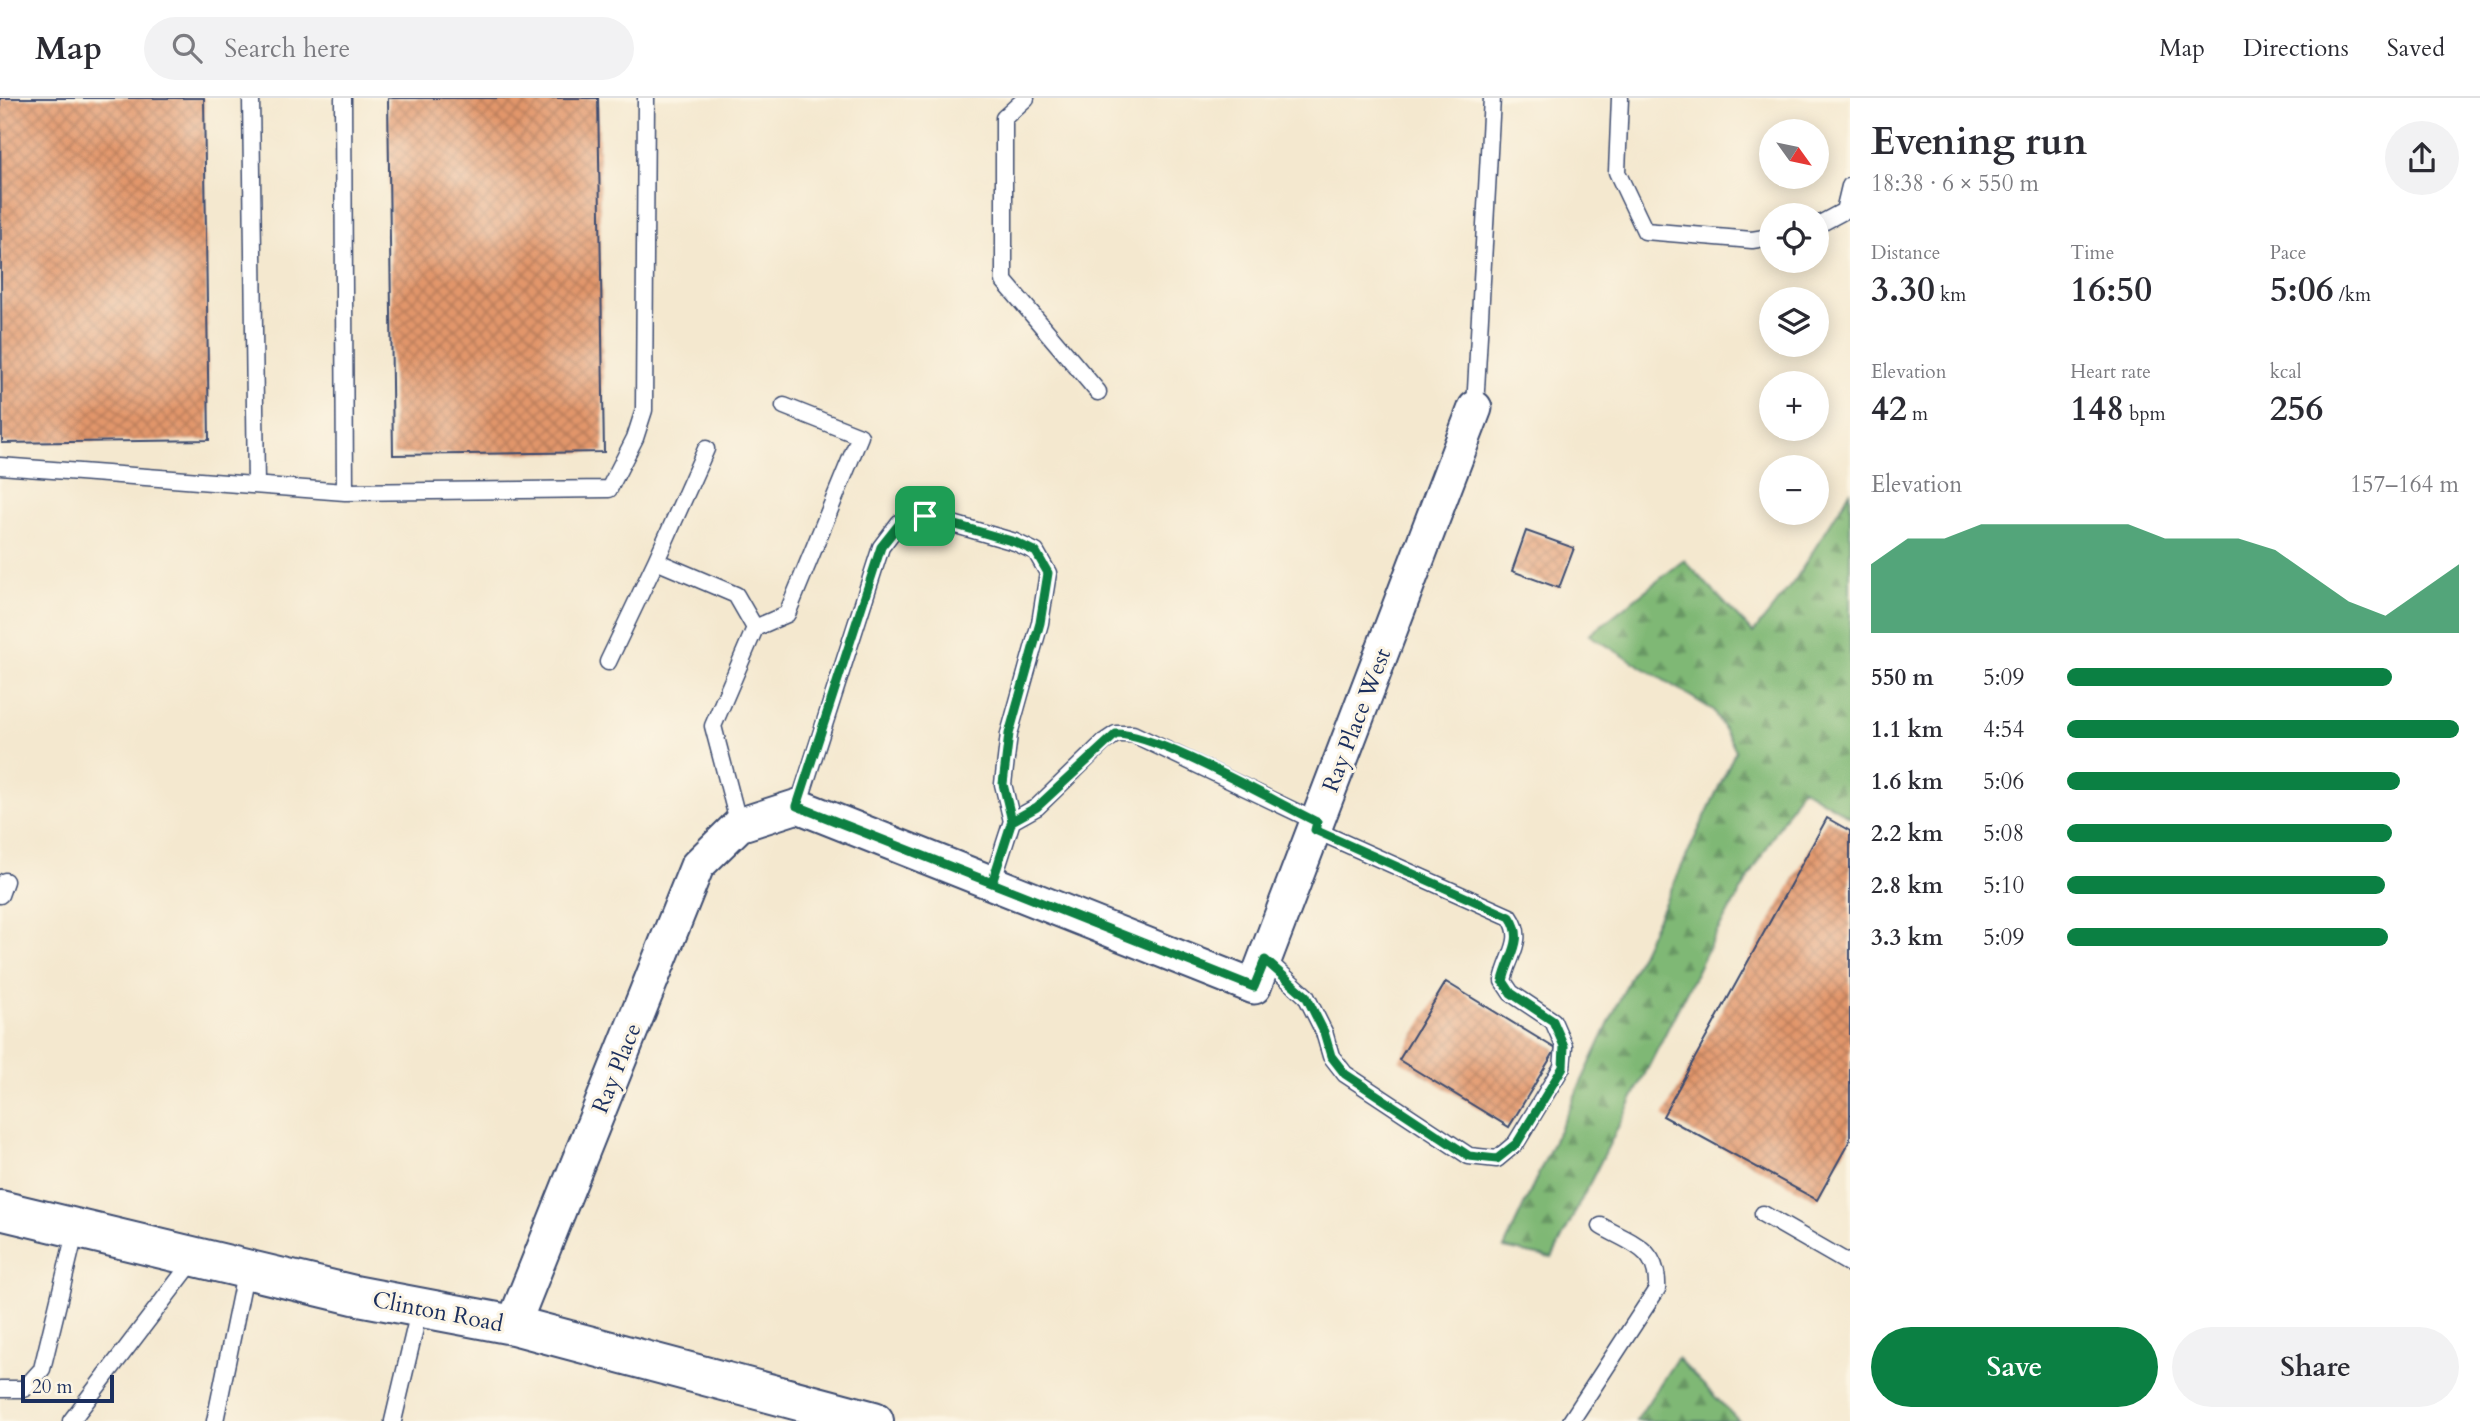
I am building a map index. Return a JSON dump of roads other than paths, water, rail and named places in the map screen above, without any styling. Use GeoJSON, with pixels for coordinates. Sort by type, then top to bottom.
{"type":"FeatureCollection","features":[{"type":"Feature","properties":{"kind":"street","name":"Ray Place West"},"geometry":{"type":"LineString","coordinates":[[797,806],[1254,987],[1475,408]]}},
{"type":"Feature","properties":{"kind":"street"},"geometry":{"type":"LineString","coordinates":[[739,825],[797,806]]}},
{"type":"Feature","properties":{"kind":"street","name":"Ray Place"},"geometry":{"type":"LineString","coordinates":[[513,1325],[697,866],[739,825]]}},
{"type":"Feature","properties":{"kind":"street","name":"Clinton Road"},"geometry":{"type":"LineString","coordinates":[[0,1210],[246,1269],[513,1325],[855,1418]]}},
{"type":"Feature","properties":{"kind":"lane"},"geometry":{"type":"LineString","coordinates":[[251,98],[256,485]]}},
{"type":"Feature","properties":{"kind":"lane"},"geometry":{"type":"LineString","coordinates":[[343,98],[345,492]]}},
{"type":"Feature","properties":{"kind":"lane"},"geometry":{"type":"LineString","coordinates":[[0,466],[345,492],[609,489],[635,438],[644,410],[646,98]]}},
{"type":"Feature","properties":{"kind":"lane"},"geometry":{"type":"LineString","coordinates":[[1026,98],[1004,118],[1004,281],[1098,392]]}},
{"type":"Feature","properties":{"kind":"lane"},"geometry":{"type":"LineString","coordinates":[[1475,408],[1492,98]]}},
{"type":"Feature","properties":{"kind":"lane"},"geometry":{"type":"LineString","coordinates":[[1620,98],[1617,172],[1645,231],[1759,239]]}},
{"type":"Feature","properties":{"kind":"lane"},"geometry":{"type":"LineString","coordinates":[[1829,219],[1844,211],[1850,186]]}},
{"type":"Feature","properties":{"kind":"lane"},"geometry":{"type":"LineString","coordinates":[[739,825],[713,726],[755,628],[788,614],[860,436],[784,406]]}},
{"type":"Feature","properties":{"kind":"lane"},"geometry":{"type":"LineString","coordinates":[[608,662],[706,449]]}},
{"type":"Feature","properties":{"kind":"lane"},"geometry":{"type":"LineString","coordinates":[[797,806],[881,547],[900,523],[925,516],[1015,542],[1036,552],[1048,573],[1040,623],[1009,734],[1003,784],[1012,821],[992,883]]}},
{"type":"Feature","properties":{"kind":"lane"},"geometry":{"type":"LineString","coordinates":[[656,561],[736,595],[755,628]]}},
{"type":"Feature","properties":{"kind":"lane"},"geometry":{"type":"LineString","coordinates":[[1012,821],[1037,807],[1104,742],[1116,734],[1133,734],[1316,826],[1510,917],[1517,928],[1518,939],[1503,981],[1511,993],[1553,1021],[1564,1046],[1563,1067],[1517,1143],[1497,1159],[1469,1156],[1345,1074],[1331,1056],[1324,1032],[1306,996],[1265,960]]}},
{"type":"Feature","properties":{"kind":"lane"},"geometry":{"type":"LineString","coordinates":[[1763,1214],[1850,1264]]}},
{"type":"Feature","properties":{"kind":"lane"},"geometry":{"type":"LineString","coordinates":[[1571,1421],[1657,1289],[1658,1271],[1650,1254],[1601,1226]]}},
{"type":"Feature","properties":{"kind":"lane"},"geometry":{"type":"LineString","coordinates":[[0,1389],[24,1390],[42,1369],[76,1229]]}},
{"type":"Feature","properties":{"kind":"lane"},"geometry":{"type":"LineString","coordinates":[[71,1421],[196,1257]]}},
{"type":"Feature","properties":{"kind":"lane"},"geometry":{"type":"LineString","coordinates":[[215,1421],[246,1269]]}},
{"type":"Feature","properties":{"kind":"lane"},"geometry":{"type":"LineString","coordinates":[[393,1421],[420,1307]]}}]}
